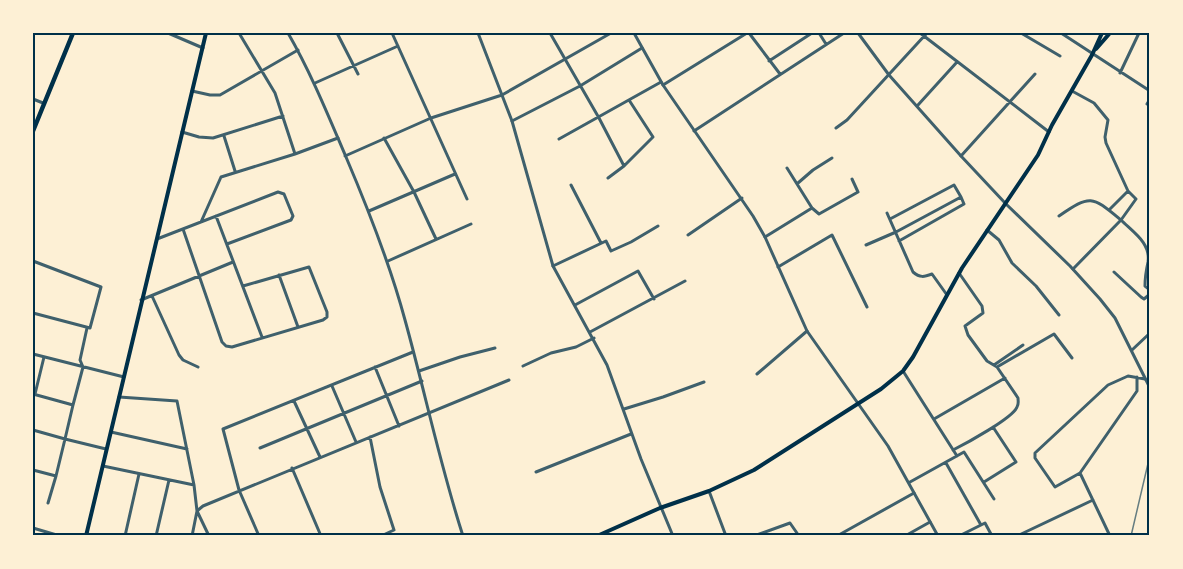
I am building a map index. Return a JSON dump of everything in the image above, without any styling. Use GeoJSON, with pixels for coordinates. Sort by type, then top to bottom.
{"type":"FeatureCollection","features":[{"type":"Feature","properties":{"kind":"main road"},"geometry":{"type":"LineString","coordinates":[[33,131],[73,33]]}},
{"type":"Feature","properties":{"kind":"main road"},"geometry":{"type":"LineString","coordinates":[[87,535],[206,33]]}},
{"type":"Feature","properties":{"kind":"main road"},"geometry":{"type":"LineString","coordinates":[[597,536],[660,508],[709,491],[754,470],[881,389],[903,371],[913,357],[958,273],[1038,155],[1102,33]]}},
{"type":"Feature","properties":{"kind":"main road"},"geometry":{"type":"LineString","coordinates":[[1093,54],[1110,33]]}},
{"type":"Feature","properties":{"kind":"street"},"geometry":{"type":"LineString","coordinates":[[168,33],[203,48]]}},
{"type":"Feature","properties":{"kind":"street"},"geometry":{"type":"LineString","coordinates":[[239,33],[275,93],[295,154]]}},
{"type":"Feature","properties":{"kind":"street"},"geometry":{"type":"LineString","coordinates":[[288,33],[315,83],[388,261],[463,536]]}},
{"type":"Feature","properties":{"kind":"street"},"geometry":{"type":"LineString","coordinates":[[337,33],[358,74]]}},
{"type":"Feature","properties":{"kind":"street"},"geometry":{"type":"LineString","coordinates":[[392,33],[467,199]]}},
{"type":"Feature","properties":{"kind":"street"},"geometry":{"type":"LineString","coordinates":[[478,33],[512,121],[553,266],[607,365],[631,434],[673,536]]}},
{"type":"Feature","properties":{"kind":"street"},"geometry":{"type":"LineString","coordinates":[[550,33],[624,166]]}},
{"type":"Feature","properties":{"kind":"street"},"geometry":{"type":"LineString","coordinates":[[345,156],[431,118],[502,94],[611,33]]}},
{"type":"Feature","properties":{"kind":"street"},"geometry":{"type":"LineString","coordinates":[[634,33],[662,83],[742,198],[765,237],[807,331],[888,446],[938,536]]}},
{"type":"Feature","properties":{"kind":"street"},"geometry":{"type":"LineString","coordinates":[[559,139],[748,33],[780,74]]}},
{"type":"Feature","properties":{"kind":"street"},"geometry":{"type":"LineString","coordinates":[[770,61],[812,33]]}},
{"type":"Feature","properties":{"kind":"street"},"geometry":{"type":"LineString","coordinates":[[819,33],[826,45]]}},
{"type":"Feature","properties":{"kind":"street"},"geometry":{"type":"LineString","coordinates":[[694,131],[844,33]]}},
{"type":"Feature","properties":{"kind":"street"},"geometry":{"type":"LineString","coordinates":[[858,33],[889,75],[961,156],[1006,204],[1073,269],[1115,318],[1150,388]]}},
{"type":"Feature","properties":{"kind":"street"},"geometry":{"type":"LineString","coordinates":[[1021,33],[1060,56]]}},
{"type":"Feature","properties":{"kind":"street"},"geometry":{"type":"LineString","coordinates":[[1061,33],[1150,91]]}},
{"type":"Feature","properties":{"kind":"street"},"geometry":{"type":"LineString","coordinates":[[1120,73],[1139,33]]}},
{"type":"Feature","properties":{"kind":"street"},"geometry":{"type":"LineString","coordinates":[[836,128],[847,120],[889,75],[923,34],[1010,104],[1049,132]]}},
{"type":"Feature","properties":{"kind":"street"},"geometry":{"type":"LineString","coordinates":[[315,83],[398,46]]}},
{"type":"Feature","properties":{"kind":"street"},"geometry":{"type":"LineString","coordinates":[[512,121],[580,86],[642,48]]}},
{"type":"Feature","properties":{"kind":"street"},"geometry":{"type":"LineString","coordinates":[[192,91],[220,95],[298,50]]}},
{"type":"Feature","properties":{"kind":"street"},"geometry":{"type":"LineString","coordinates":[[918,105],[957,62]]}},
{"type":"Feature","properties":{"kind":"street"},"geometry":{"type":"LineString","coordinates":[[961,156],[1035,74]]}},
{"type":"Feature","properties":{"kind":"street"},"geometry":{"type":"LineString","coordinates":[[1072,90],[1094,103],[1108,120],[1106,143],[1128,191],[1136,199],[1121,220],[1073,269]]}},
{"type":"Feature","properties":{"kind":"street"},"geometry":{"type":"LineString","coordinates":[[33,99],[45,104]]}},
{"type":"Feature","properties":{"kind":"street"},"geometry":{"type":"LineString","coordinates":[[1147,104],[1150,99]]}},
{"type":"Feature","properties":{"kind":"street"},"geometry":{"type":"LineString","coordinates":[[608,178],[624,166],[653,137],[629,100]]}},
{"type":"Feature","properties":{"kind":"street"},"geometry":{"type":"LineString","coordinates":[[182,132],[206,138],[224,135],[283,116]]}},
{"type":"Feature","properties":{"kind":"street"},"geometry":{"type":"LineString","coordinates":[[224,135],[235,171]]}},
{"type":"Feature","properties":{"kind":"street"},"geometry":{"type":"LineString","coordinates":[[201,222],[218,180],[224,175],[295,154],[338,138]]}},
{"type":"Feature","properties":{"kind":"street"},"geometry":{"type":"LineString","coordinates":[[384,138],[414,192],[436,239]]}},
{"type":"Feature","properties":{"kind":"street"},"geometry":{"type":"LineString","coordinates":[[798,183],[832,158]]}},
{"type":"Feature","properties":{"kind":"street"},"geometry":{"type":"LineString","coordinates":[[787,168],[812,208],[819,214],[858,192],[852,178]]}},
{"type":"Feature","properties":{"kind":"street"},"geometry":{"type":"LineString","coordinates":[[369,211],[455,174]]}},
{"type":"Feature","properties":{"kind":"street"},"geometry":{"type":"LineString","coordinates":[[571,185],[601,243]]}},
{"type":"Feature","properties":{"kind":"street"},"geometry":{"type":"LineString","coordinates":[[890,219],[954,185],[964,204],[899,241]]}},
{"type":"Feature","properties":{"kind":"street"},"geometry":{"type":"LineString","coordinates":[[1110,209],[1128,191]]}},
{"type":"Feature","properties":{"kind":"street"},"geometry":{"type":"LineString","coordinates":[[157,239],[278,192],[284,194],[293,216],[290,221],[227,244]]}},
{"type":"Feature","properties":{"kind":"street"},"geometry":{"type":"LineString","coordinates":[[866,246],[961,197]]}},
{"type":"Feature","properties":{"kind":"street"},"geometry":{"type":"LineString","coordinates":[[688,235],[742,198]]}},
{"type":"Feature","properties":{"kind":"street"},"geometry":{"type":"LineString","coordinates":[[1059,216],[1081,202],[1099,202],[1110,209],[1146,245],[1148,261],[1144,274],[1145,286],[1150,290]]}},
{"type":"Feature","properties":{"kind":"street"},"geometry":{"type":"LineString","coordinates":[[765,237],[812,208]]}},
{"type":"Feature","properties":{"kind":"street"},"geometry":{"type":"LineString","coordinates":[[887,213],[913,272],[923,278],[932,274],[947,295]]}},
{"type":"Feature","properties":{"kind":"street"},"geometry":{"type":"LineString","coordinates":[[216,216],[262,338]]}},
{"type":"Feature","properties":{"kind":"street"},"geometry":{"type":"LineString","coordinates":[[388,261],[471,224]]}},
{"type":"Feature","properties":{"kind":"street"},"geometry":{"type":"LineString","coordinates":[[553,266],[606,241],[611,251],[631,242],[658,225]]}},
{"type":"Feature","properties":{"kind":"street"},"geometry":{"type":"LineString","coordinates":[[183,229],[224,345],[231,347],[327,317],[310,268],[305,267],[243,286]]}},
{"type":"Feature","properties":{"kind":"street"},"geometry":{"type":"LineString","coordinates":[[987,230],[999,240],[1012,263],[1036,285],[1059,315]]}},
{"type":"Feature","properties":{"kind":"street"},"geometry":{"type":"LineString","coordinates":[[778,267],[832,235],[867,306]]}},
{"type":"Feature","properties":{"kind":"street"},"geometry":{"type":"LineString","coordinates":[[33,261],[101,287],[94,317],[90,328],[87,328],[80,360],[82,367],[57,476],[48,503]]}},
{"type":"Feature","properties":{"kind":"street"},"geometry":{"type":"LineString","coordinates":[[141,300],[234,262]]}},
{"type":"Feature","properties":{"kind":"street"},"geometry":{"type":"LineString","coordinates":[[576,305],[638,271],[654,299]]}},
{"type":"Feature","properties":{"kind":"street"},"geometry":{"type":"LineString","coordinates":[[1114,272],[1144,299],[1150,294]]}},
{"type":"Feature","properties":{"kind":"street"},"geometry":{"type":"LineString","coordinates":[[953,450],[1015,411],[1018,403],[1018,398],[1005,378],[995,366],[987,361],[968,335],[965,326],[983,313],[982,306],[958,273]]}},
{"type":"Feature","properties":{"kind":"street"},"geometry":{"type":"LineString","coordinates":[[279,275],[298,327]]}},
{"type":"Feature","properties":{"kind":"street"},"geometry":{"type":"LineString","coordinates":[[590,332],[685,281]]}},
{"type":"Feature","properties":{"kind":"street"},"geometry":{"type":"LineString","coordinates":[[152,296],[179,355],[183,360],[198,367]]}},
{"type":"Feature","properties":{"kind":"street"},"geometry":{"type":"LineString","coordinates":[[33,313],[87,328]]}},
{"type":"Feature","properties":{"kind":"street"},"geometry":{"type":"LineString","coordinates":[[757,374],[807,331]]}},
{"type":"Feature","properties":{"kind":"street"},"geometry":{"type":"LineString","coordinates":[[1132,350],[1150,333]]}},
{"type":"Feature","properties":{"kind":"street"},"geometry":{"type":"LineString","coordinates":[[995,366],[1054,334],[1072,358]]}},
{"type":"Feature","properties":{"kind":"street"},"geometry":{"type":"LineString","coordinates":[[523,366],[551,353],[576,347],[594,338]]}},
{"type":"Feature","properties":{"kind":"street"},"geometry":{"type":"LineString","coordinates":[[995,366],[1023,345]]}},
{"type":"Feature","properties":{"kind":"street"},"geometry":{"type":"LineString","coordinates":[[419,371],[495,348]]}},
{"type":"Feature","properties":{"kind":"street"},"geometry":{"type":"LineString","coordinates":[[258,536],[239,490],[223,429],[413,352]]}},
{"type":"Feature","properties":{"kind":"street"},"geometry":{"type":"LineString","coordinates":[[33,354],[124,377]]}},
{"type":"Feature","properties":{"kind":"street"},"geometry":{"type":"LineString","coordinates":[[44,357],[34,394],[73,405]]}},
{"type":"Feature","properties":{"kind":"street"},"geometry":{"type":"LineString","coordinates":[[375,367],[399,426]]}},
{"type":"Feature","properties":{"kind":"street"},"geometry":{"type":"LineString","coordinates":[[903,371],[957,456]]}},
{"type":"Feature","properties":{"kind":"street"},"geometry":{"type":"LineString","coordinates":[[1137,377],[1137,391],[1080,473],[1055,487],[1035,458],[1035,453],[1108,385],[1128,376],[1137,377],[1145,378]]}},
{"type":"Feature","properties":{"kind":"street"},"geometry":{"type":"LineString","coordinates":[[934,419],[1005,378]]}},
{"type":"Feature","properties":{"kind":"street"},"geometry":{"type":"LineString","coordinates":[[197,511],[239,490],[430,414],[508,380]]}},
{"type":"Feature","properties":{"kind":"street"},"geometry":{"type":"LineString","coordinates":[[260,448],[422,381]]}},
{"type":"Feature","properties":{"kind":"street"},"geometry":{"type":"LineString","coordinates":[[624,409],[704,382]]}},
{"type":"Feature","properties":{"kind":"street"},"geometry":{"type":"LineString","coordinates":[[332,386],[357,442]]}},
{"type":"Feature","properties":{"kind":"street"},"geometry":{"type":"LineString","coordinates":[[119,397],[177,401],[197,511],[192,536]]}},
{"type":"Feature","properties":{"kind":"street"},"geometry":{"type":"LineString","coordinates":[[294,401],[320,457]]}},
{"type":"Feature","properties":{"kind":"street"},"geometry":{"type":"LineString","coordinates":[[984,482],[1016,462],[993,426]]}},
{"type":"Feature","properties":{"kind":"street"},"geometry":{"type":"LineString","coordinates":[[33,430],[107,449]]}},
{"type":"Feature","properties":{"kind":"street"},"geometry":{"type":"LineString","coordinates":[[111,432],[187,449]]}},
{"type":"Feature","properties":{"kind":"street"},"geometry":{"type":"LineString","coordinates":[[536,472],[631,434]]}},
{"type":"Feature","properties":{"kind":"street"},"geometry":{"type":"LineString","coordinates":[[370,437],[380,487],[394,530],[381,536]]}},
{"type":"Feature","properties":{"kind":"street"},"geometry":{"type":"LineString","coordinates":[[910,482],[964,452],[994,499]]}},
{"type":"Feature","properties":{"kind":"street"},"geometry":{"type":"LineString","coordinates":[[946,463],[981,525]]}},
{"type":"Feature","properties":{"kind":"street"},"geometry":{"type":"LineString","coordinates":[[103,466],[194,485]]}},
{"type":"Feature","properties":{"kind":"street"},"geometry":{"type":"LineString","coordinates":[[292,468],[321,536]]}},
{"type":"Feature","properties":{"kind":"street"},"geometry":{"type":"LineString","coordinates":[[33,470],[57,476]]}},
{"type":"Feature","properties":{"kind":"street"},"geometry":{"type":"LineString","coordinates":[[1080,473],[1110,536]]}},
{"type":"Feature","properties":{"kind":"street"},"geometry":{"type":"LineString","coordinates":[[125,536],[139,474]]}},
{"type":"Feature","properties":{"kind":"street"},"geometry":{"type":"LineString","coordinates":[[156,536],[169,480]]}},
{"type":"Feature","properties":{"kind":"street"},"geometry":{"type":"LineString","coordinates":[[709,491],[726,536]]}},
{"type":"Feature","properties":{"kind":"street"},"geometry":{"type":"LineString","coordinates":[[837,536],[915,493]]}},
{"type":"Feature","properties":{"kind":"street"},"geometry":{"type":"LineString","coordinates":[[1017,536],[1093,500]]}},
{"type":"Feature","properties":{"kind":"street"},"geometry":{"type":"LineString","coordinates":[[197,511],[209,536]]}},
{"type":"Feature","properties":{"kind":"street"},"geometry":{"type":"LineString","coordinates":[[905,536],[930,522]]}},
{"type":"Feature","properties":{"kind":"street"},"geometry":{"type":"LineString","coordinates":[[754,536],[790,523],[799,536]]}},
{"type":"Feature","properties":{"kind":"street"},"geometry":{"type":"LineString","coordinates":[[959,536],[985,523],[992,536]]}},
{"type":"Feature","properties":{"kind":"street"},"geometry":{"type":"LineString","coordinates":[[33,528],[60,536]]}},
{"type":"Feature","properties":{"kind":"street"},"geometry":{"type":"LineString","coordinates":[[87,535],[98,536]]}},
{"type":"Feature","properties":{"kind":"railway"},"geometry":{"type":"LineString","coordinates":[[1131,536],[1150,455]]}}]}
